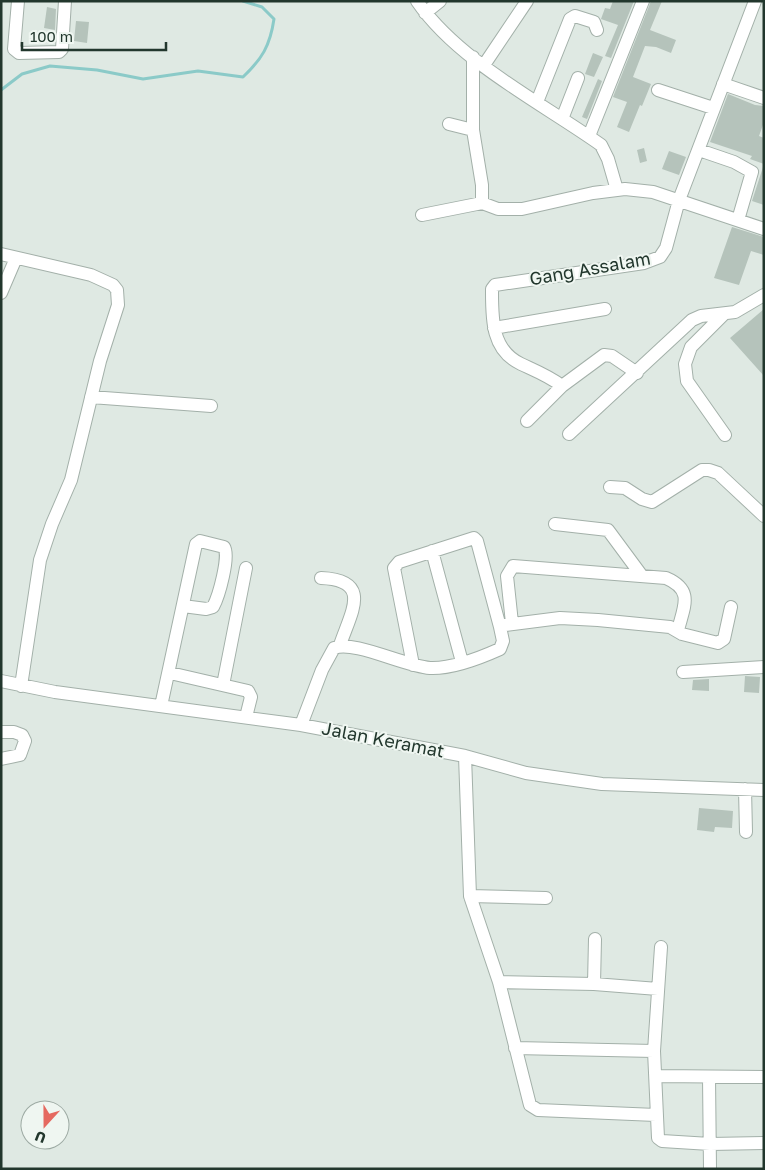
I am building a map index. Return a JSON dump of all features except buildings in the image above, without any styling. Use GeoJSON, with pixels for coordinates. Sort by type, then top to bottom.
{"type":"FeatureCollection","features":[{"type":"Feature","properties":{"kind":"street"},"geometry":{"type":"LineString","coordinates":[[18,1],[14,49],[19,53],[59,52],[62,49],[65,1]]}},
{"type":"Feature","properties":{"kind":"street"},"geometry":{"type":"LineString","coordinates":[[417,1],[440,30],[473,57],[589,136],[605,150],[617,190]]}},
{"type":"Feature","properties":{"kind":"street"},"geometry":{"type":"LineString","coordinates":[[425,13],[440,1]]}},
{"type":"Feature","properties":{"kind":"street"},"geometry":{"type":"LineString","coordinates":[[484,65],[527,1]]}},
{"type":"Feature","properties":{"kind":"street"},"geometry":{"type":"LineString","coordinates":[[589,136],[642,1]]}},
{"type":"Feature","properties":{"kind":"street","name":"Gang Assalam"},"geometry":{"type":"LineString","coordinates":[[494,328],[492,289],[495,285],[653,261],[660,257],[666,248],[679,200],[755,1]]}},
{"type":"Feature","properties":{"kind":"street"},"geometry":{"type":"LineString","coordinates":[[537,102],[570,19],[575,16],[594,22],[598,30]]}},
{"type":"Feature","properties":{"kind":"street"},"geometry":{"type":"LineString","coordinates":[[473,57],[473,130],[482,185],[482,203]]}},
{"type":"Feature","properties":{"kind":"street"},"geometry":{"type":"LineString","coordinates":[[562,119],[578,78]]}},
{"type":"Feature","properties":{"kind":"street"},"geometry":{"type":"LineString","coordinates":[[723,84],[764,98]]}},
{"type":"Feature","properties":{"kind":"street"},"geometry":{"type":"LineString","coordinates":[[658,90],[713,108]]}},
{"type":"Feature","properties":{"kind":"street"},"geometry":{"type":"LineString","coordinates":[[449,124],[473,130]]}},
{"type":"Feature","properties":{"kind":"street"},"geometry":{"type":"LineString","coordinates":[[699,150],[734,162],[752,172],[738,220]]}},
{"type":"Feature","properties":{"kind":"street"},"geometry":{"type":"LineString","coordinates":[[422,216],[482,203],[498,209],[516,210],[617,190],[653,192],[764,229]]}},
{"type":"Feature","properties":{"kind":"street"},"geometry":{"type":"LineString","coordinates":[[1,254],[91,275],[113,285],[117,290],[118,305],[91,397],[71,480],[52,524],[40,560],[21,686]]}},
{"type":"Feature","properties":{"kind":"street"},"geometry":{"type":"LineString","coordinates":[[1,293],[16,258]]}},
{"type":"Feature","properties":{"kind":"street"},"geometry":{"type":"LineString","coordinates":[[569,434],[692,320],[701,316],[723,315],[748,307],[764,295]]}},
{"type":"Feature","properties":{"kind":"street"},"geometry":{"type":"LineString","coordinates":[[562,386],[547,376],[514,360],[497,340],[494,328],[605,310]]}},
{"type":"Feature","properties":{"kind":"street"},"geometry":{"type":"LineString","coordinates":[[723,315],[691,347],[685,364],[687,381],[725,435]]}},
{"type":"Feature","properties":{"kind":"street"},"geometry":{"type":"LineString","coordinates":[[527,421],[562,386],[604,355],[612,356],[637,373]]}},
{"type":"Feature","properties":{"kind":"street"},"geometry":{"type":"LineString","coordinates":[[91,397],[211,406]]}},
{"type":"Feature","properties":{"kind":"street"},"geometry":{"type":"LineString","coordinates":[[610,487],[625,488],[642,500],[652,502],[702,470],[708,470],[718,473],[764,516]]}},
{"type":"Feature","properties":{"kind":"street"},"geometry":{"type":"LineString","coordinates":[[556,524],[608,530],[642,576]]}},
{"type":"Feature","properties":{"kind":"street"},"geometry":{"type":"LineString","coordinates":[[414,665],[394,568],[399,562],[475,539],[506,625]]}},
{"type":"Feature","properties":{"kind":"street"},"geometry":{"type":"LineString","coordinates":[[161,706],[170,673],[183,606],[196,544],[200,541],[224,546],[227,553],[225,566],[213,607],[206,609],[183,606]]}},
{"type":"Feature","properties":{"kind":"street"},"geometry":{"type":"LineString","coordinates":[[432,551],[462,662]]}},
{"type":"Feature","properties":{"kind":"street"},"geometry":{"type":"LineString","coordinates":[[301,725],[328,656],[334,648],[340,645],[414,665],[442,667],[500,649],[506,625],[507,576],[513,566],[666,578],[682,588],[686,597],[678,630]]}},
{"type":"Feature","properties":{"kind":"street"},"geometry":{"type":"LineString","coordinates":[[223,685],[246,568]]}},
{"type":"Feature","properties":{"kind":"street"},"geometry":{"type":"LineString","coordinates":[[321,578],[338,578],[347,583],[354,592],[354,602],[340,645]]}},
{"type":"Feature","properties":{"kind":"street"},"geometry":{"type":"LineString","coordinates":[[506,625],[560,618],[598,620],[670,627],[682,634],[722,642],[731,607]]}},
{"type":"Feature","properties":{"kind":"street"},"geometry":{"type":"LineString","coordinates":[[683,672],[764,667]]}},
{"type":"Feature","properties":{"kind":"street"},"geometry":{"type":"LineString","coordinates":[[170,673],[244,689],[250,694],[246,717]]}},
{"type":"Feature","properties":{"kind":"street","name":"Jalan Keramat"},"geometry":{"type":"LineString","coordinates":[[1,681],[55,692],[301,725],[465,756],[526,773],[602,784],[764,790]]}},
{"type":"Feature","properties":{"kind":"street"},"geometry":{"type":"LineString","coordinates":[[1,732],[14,732],[22,735],[25,741],[20,755],[1,759]]}},
{"type":"Feature","properties":{"kind":"street"},"geometry":{"type":"LineString","coordinates":[[465,756],[470,896],[499,982],[530,1105],[533,1108],[656,1115]]}},
{"type":"Feature","properties":{"kind":"street"},"geometry":{"type":"LineString","coordinates":[[745,789],[746,832]]}},
{"type":"Feature","properties":{"kind":"street"},"geometry":{"type":"LineString","coordinates":[[470,896],[546,898]]}},
{"type":"Feature","properties":{"kind":"street"},"geometry":{"type":"LineString","coordinates":[[594,984],[595,939]]}},
{"type":"Feature","properties":{"kind":"street"},"geometry":{"type":"LineString","coordinates":[[661,947],[654,1051],[657,1076],[656,1132],[658,1138],[662,1141],[710,1144],[764,1143]]}},
{"type":"Feature","properties":{"kind":"street"},"geometry":{"type":"LineString","coordinates":[[499,982],[594,984],[658,989]]}},
{"type":"Feature","properties":{"kind":"street"},"geometry":{"type":"LineString","coordinates":[[515,1048],[654,1051]]}},
{"type":"Feature","properties":{"kind":"street"},"geometry":{"type":"LineString","coordinates":[[657,1076],[764,1077]]}},
{"type":"Feature","properties":{"kind":"street"},"geometry":{"type":"LineString","coordinates":[[709,1076],[710,1169]]}},
{"type":"Feature","properties":{"kind":"waterway"},"geometry":{"type":"LineString","coordinates":[[1,90],[22,74],[50,66],[97,70],[143,79],[198,71],[243,77],[264,51],[270,37],[274,19],[262,7],[243,1]]}}]}
